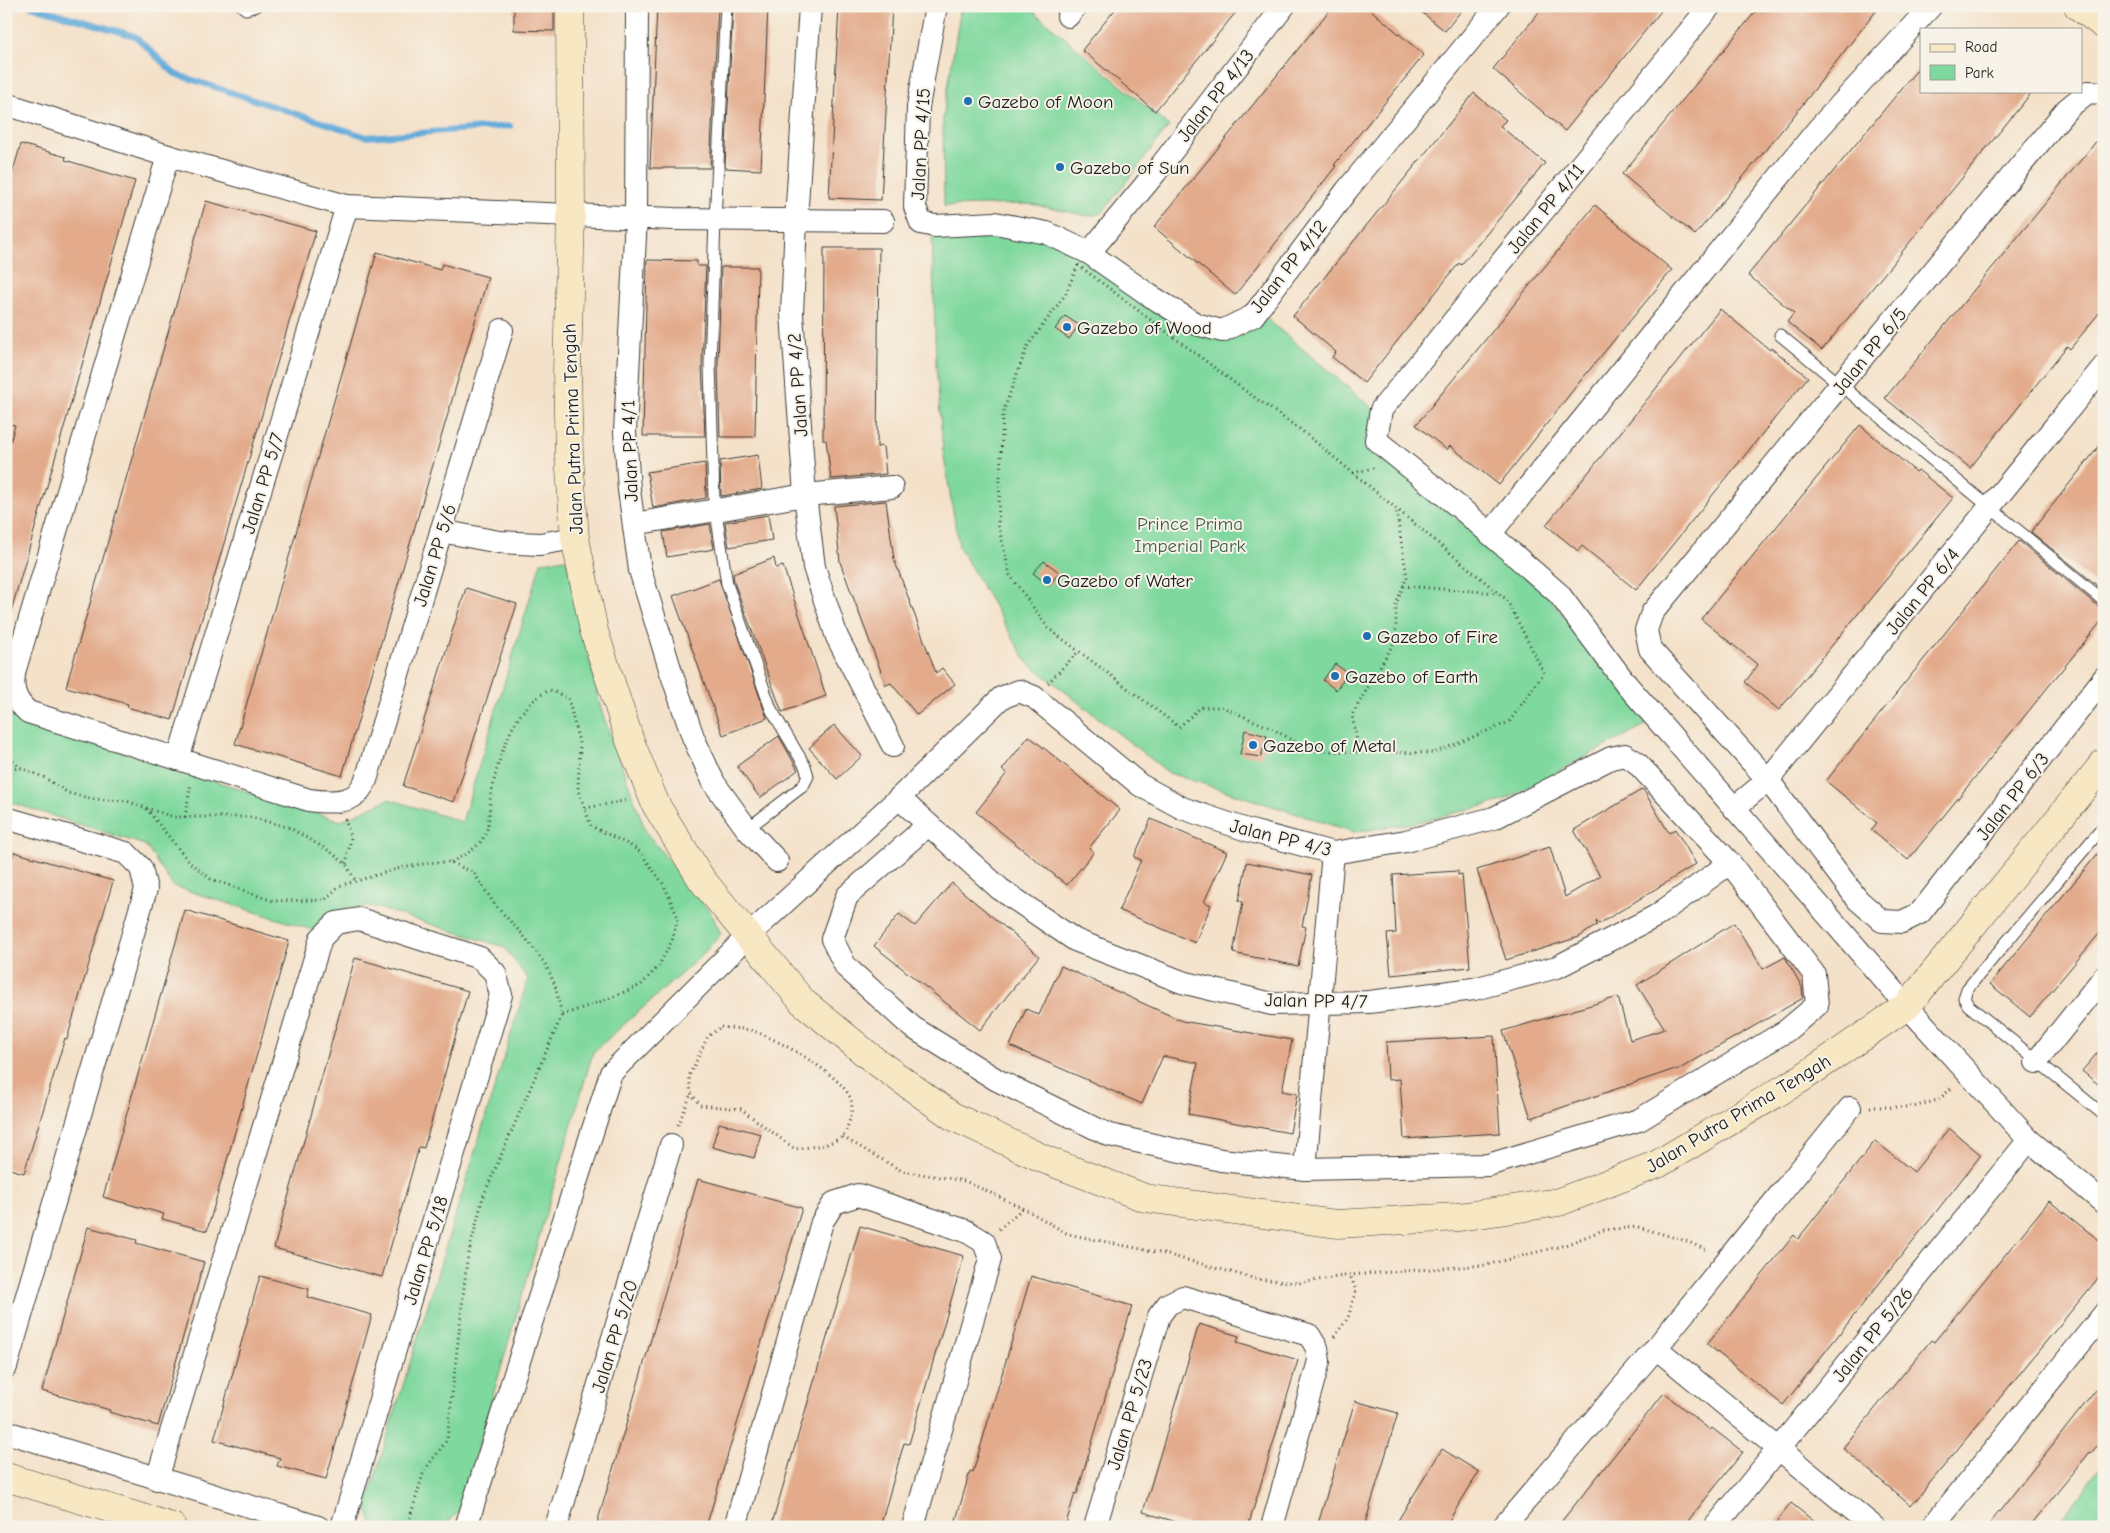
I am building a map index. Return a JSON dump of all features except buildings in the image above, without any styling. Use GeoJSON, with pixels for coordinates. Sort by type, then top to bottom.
{"type":"FeatureCollection","features":[{"type":"Feature","properties":{"kind":"street","name":"Jalan Putra Prima Tengah"},"geometry":{"type":"LineString","coordinates":[[570,6],[571,214],[567,374],[569,455],[575,538],[594,630],[630,741],[656,805],[702,880],[803,1002],[874,1060],[952,1116],[1046,1160],[1145,1198],[1337,1224],[1459,1217],[1559,1202],[1658,1164],[1802,1078],[1907,1006],[2104,763]]}},
{"type":"Feature","properties":{"kind":"street","name":"Jalan PP 4/1"},"geometry":{"type":"LineString","coordinates":[[637,6],[636,217],[624,432],[629,490],[640,570],[693,737],[714,782],[747,829],[777,861]]}},
{"type":"Feature","properties":{"kind":"street","name":"Jalan PP 4/2"},"geometry":{"type":"LineString","coordinates":[[810,6],[792,314],[805,495],[814,567],[837,637],[893,746]]}},
{"type":"Feature","properties":{"kind":"street","name":"Jalan PP 4/15"},"geometry":{"type":"LineString","coordinates":[[921,223],[916,206],[918,107],[936,6]]}},
{"type":"Feature","properties":{"kind":"street","name":"Jalan PP 4/13"},"geometry":{"type":"LineString","coordinates":[[1089,253],[1156,172],[1284,6]]}},
{"type":"Feature","properties":{"kind":"street","name":"Jalan PP 4/12"},"geometry":{"type":"LineString","coordinates":[[921,223],[935,226],[995,223],[1047,233],[1089,253],[1149,295],[1196,324],[1222,331],[1253,316],[1347,190],[1498,6]]}},
{"type":"Feature","properties":{"kind":"street","name":"Jalan PP 4/11"},"geometry":{"type":"LineString","coordinates":[[1490,534],[1376,440],[1381,410],[1710,6]]}},
{"type":"Feature","properties":{"kind":"street"},"geometry":{"type":"LineString","coordinates":[[1930,6],[1818,129],[1589,409],[1490,534],[1559,594],[1627,685],[1907,1006],[2029,1140],[2104,1203]]}},
{"type":"Feature","properties":{"kind":"street"},"geometry":{"type":"LineString","coordinates":[[2078,6],[2104,25]]}},
{"type":"Feature","properties":{"kind":"street","name":"Jalan PP 6/5"},"geometry":{"type":"LineString","coordinates":[[1768,780],[1650,649],[1646,630],[1652,613],[1842,385],[2067,109],[2096,93]]}},
{"type":"Feature","properties":{"kind":"street"},"geometry":{"type":"LineString","coordinates":[[6,104],[168,156],[346,206],[715,220],[883,221]]}},
{"type":"Feature","properties":{"kind":"street"},"geometry":{"type":"LineString","coordinates":[[168,156],[12,682],[18,703],[28,712],[309,800],[327,802],[344,800]]}},
{"type":"Feature","properties":{"kind":"street","name":"Jalan PP 5/7"},"geometry":{"type":"LineString","coordinates":[[187,762],[346,206]]}},
{"type":"Feature","properties":{"kind":"street","name":"Jalan PP 5/6"},"geometry":{"type":"LineString","coordinates":[[344,800],[357,794],[366,780],[502,330]]}},
{"type":"Feature","properties":{"kind":"street","name":"Jalan PP 6/4"},"geometry":{"type":"LineString","coordinates":[[1734,808],[1768,780],[2104,366]]}},
{"type":"Feature","properties":{"kind":"street"},"geometry":{"type":"LineString","coordinates":[[634,524],[805,495],[892,487]]}},
{"type":"Feature","properties":{"kind":"street"},"geometry":{"type":"LineString","coordinates":[[441,531],[498,542],[540,544],[575,538]]}},
{"type":"Feature","properties":{"kind":"street","name":"Jalan PP 6/3"},"geometry":{"type":"LineString","coordinates":[[1768,780],[1858,900],[1882,921],[1902,922],[1920,913],[2104,678]]}},
{"type":"Feature","properties":{"kind":"street"},"geometry":{"type":"LineString","coordinates":[[466,1527],[611,1073],[748,936],[899,798],[1001,698],[1027,694]]}},
{"type":"Feature","properties":{"kind":"street","name":"Jalan PP 4/3"},"geometry":{"type":"LineString","coordinates":[[1027,694],[1140,785],[1182,808],[1247,830],[1333,853],[1406,841],[1494,818],[1611,758],[1625,756],[1636,762],[1730,864]]}},
{"type":"Feature","properties":{"kind":"street","name":"Jalan PP 4/7"},"geometry":{"type":"LineString","coordinates":[[899,798],[1000,889],[1075,940],[1182,982],[1272,1004],[1369,1002],[1474,989],[1558,967],[1656,916],[1730,864]]}},
{"type":"Feature","properties":{"kind":"street"},"geometry":{"type":"LineString","coordinates":[[6,818],[126,853],[141,868],[146,889],[6,1367]]}},
{"type":"Feature","properties":{"kind":"street"},"geometry":{"type":"LineString","coordinates":[[928,825],[847,896],[832,939],[846,967],[912,1027],[997,1080],[1109,1135],[1221,1160],[1305,1169],[1488,1165],[1639,1120],[1786,1031],[1817,1005],[1814,974],[1730,864]]}},
{"type":"Feature","properties":{"kind":"street"},"geometry":{"type":"LineString","coordinates":[[1305,1169],[1333,853]]}},
{"type":"Feature","properties":{"kind":"street","name":"Jalan PP 5/18"},"geometry":{"type":"LineString","coordinates":[[157,1479],[321,938],[336,923],[358,919],[480,958],[495,973],[501,995],[342,1527]]}},
{"type":"Feature","properties":{"kind":"street"},"geometry":{"type":"LineString","coordinates":[[2036,1062],[2104,977]]}},
{"type":"Feature","properties":{"kind":"street"},"geometry":{"type":"LineString","coordinates":[[1504,1527],[1656,1348],[1850,1108]]}},
{"type":"Feature","properties":{"kind":"street","name":"Jalan PP 5/26"},"geometry":{"type":"LineString","coordinates":[[1715,1527],[2029,1140]]}},
{"type":"Feature","properties":{"kind":"street","name":"Jalan PP 5/20"},"geometry":{"type":"LineString","coordinates":[[556,1527],[671,1145]]}},
{"type":"Feature","properties":{"kind":"street"},"geometry":{"type":"LineString","coordinates":[[735,1527],[822,1222],[834,1203],[858,1195],[966,1231],[984,1242],[990,1259],[913,1527]]}},
{"type":"Feature","properties":{"kind":"street","name":"Jalan PP 5/23"},"geometry":{"type":"LineString","coordinates":[[1095,1527],[1159,1316],[1168,1304],[1183,1297],[1309,1334],[1317,1348]]}},
{"type":"Feature","properties":{"kind":"street"},"geometry":{"type":"LineString","coordinates":[[1932,1527],[2104,1314]]}},
{"type":"Feature","properties":{"kind":"street"},"geometry":{"type":"LineString","coordinates":[[1272,1527],[1319,1361],[1317,1348]]}},
{"type":"Feature","properties":{"kind":"street"},"geometry":{"type":"LineString","coordinates":[[1656,1348],[1874,1527]]}},
{"type":"Feature","properties":{"kind":"street"},"geometry":{"type":"LineString","coordinates":[[6,1432],[318,1527]]}},
{"type":"Feature","properties":{"kind":"street"},"geometry":{"type":"LineString","coordinates":[[6,1477],[172,1527]]}},
{"type":"Feature","properties":{"kind":"lane"},"geometry":{"type":"LineString","coordinates":[[242,6],[246,8],[256,6]]}},
{"type":"Feature","properties":{"kind":"lane"},"geometry":{"type":"LineString","coordinates":[[726,6],[710,365],[714,499],[730,593],[770,708],[805,766],[808,776],[803,786],[747,829]]}},
{"type":"Feature","properties":{"kind":"lane"},"geometry":{"type":"LineString","coordinates":[[1780,335],[2104,601]]}},
{"type":"Feature","properties":{"kind":"lane"},"geometry":{"type":"LineString","coordinates":[[2104,826],[1967,989],[1964,998],[1968,1005],[2036,1062],[2104,1115]]}},
{"type":"Feature","properties":{"kind":"path"},"geometry":{"type":"LineString","coordinates":[[1078,265],[1244,390],[1301,430],[1498,593],[1507,600],[1544,673],[1509,722],[1434,753],[1310,751],[1274,729],[1222,707],[1201,707],[1179,727],[1048,628],[1010,575],[998,524],[1003,412],[1027,347],[1065,295],[1078,265]]}},
{"type":"Feature","properties":{"kind":"path"},"geometry":{"type":"LineString","coordinates":[[1359,753],[1352,715],[1396,639],[1396,604],[1408,576],[1396,509]]}},
{"type":"Feature","properties":{"kind":"path"},"geometry":{"type":"LineString","coordinates":[[1403,586],[1498,593]]}},
{"type":"Feature","properties":{"kind":"path"},"geometry":{"type":"LineString","coordinates":[[1027,694],[1078,651]]}},
{"type":"Feature","properties":{"kind":"path"},"geometry":{"type":"LineString","coordinates":[[450,862],[473,850],[486,832],[492,793],[506,743],[522,710],[538,696],[550,690],[568,698],[580,746],[578,790],[591,826],[640,852],[664,885],[678,918],[672,941],[658,967],[641,985],[562,1015]]}},
{"type":"Feature","properties":{"kind":"path"},"geometry":{"type":"LineString","coordinates":[[6,754],[19,767],[45,778],[68,793],[93,799],[127,801],[174,817],[251,818],[290,828],[331,852],[346,864],[355,880]]}},
{"type":"Feature","properties":{"kind":"path"},"geometry":{"type":"LineString","coordinates":[[184,817],[187,762]]}},
{"type":"Feature","properties":{"kind":"path"},"geometry":{"type":"LineString","coordinates":[[6,773],[19,767]]}},
{"type":"Feature","properties":{"kind":"path"},"geometry":{"type":"LineString","coordinates":[[585,808],[630,800],[650,791]]}},
{"type":"Feature","properties":{"kind":"path"},"geometry":{"type":"LineString","coordinates":[[344,800],[346,825],[351,838],[346,864]]}},
{"type":"Feature","properties":{"kind":"path"},"geometry":{"type":"LineString","coordinates":[[146,808],[189,862],[210,879],[273,901],[325,900],[339,886],[355,880],[404,867],[436,862],[450,862],[474,873],[495,905],[524,936],[546,965],[556,985],[562,1015],[483,1197],[467,1261],[447,1440],[424,1471],[407,1527]]}},
{"type":"Feature","properties":{"kind":"path"},"geometry":{"type":"LineString","coordinates":[[671,1145],[691,1094],[689,1076],[708,1036],[721,1027],[755,1032],[804,1056],[837,1080],[851,1099],[852,1116],[843,1137],[825,1145],[796,1149],[741,1109],[700,1105],[691,1094]]}},
{"type":"Feature","properties":{"kind":"path"},"geometry":{"type":"LineString","coordinates":[[1850,1108],[1912,1107],[1938,1100],[1968,1073]]}},
{"type":"Feature","properties":{"kind":"path"},"geometry":{"type":"LineString","coordinates":[[984,1242],[1023,1208]]}},
{"type":"Feature","properties":{"kind":"path"},"geometry":{"type":"LineString","coordinates":[[1317,1348],[1332,1340],[1348,1318],[1356,1290],[1350,1275]]}},
{"type":"Feature","properties":{"kind":"green space"},"geometry":{"type":"Polygon","coordinates":[[[961,6],[1027,6],[1169,126],[1102,213],[1088,216],[1031,204],[944,206],[943,118],[961,6]]]}},
{"type":"Feature","properties":{"kind":"green space","name":"Prince Prima Imperial Park"},"geometry":{"type":"Polygon","coordinates":[[[932,231],[1044,235],[1229,336],[1267,319],[1376,411],[1375,451],[1532,577],[1651,722],[1503,801],[1414,823],[1354,832],[1169,773],[1027,662],[959,547],[943,451],[936,365],[932,231]]]}},
{"type":"Feature","properties":{"kind":"green space"},"geometry":{"type":"Polygon","coordinates":[[[566,559],[601,709],[646,832],[712,915],[721,934],[700,957],[593,1052],[459,1512],[443,1527],[375,1527],[366,1506],[528,979],[504,947],[372,906],[347,909],[316,931],[173,886],[145,845],[6,801],[6,706],[10,716],[341,821],[389,799],[462,822],[541,562],[566,559]]]}},
{"type":"Feature","properties":{"kind":"green space"},"geometry":{"type":"Polygon","coordinates":[[[2104,1464],[2104,1527],[2054,1527],[2104,1464]]]}},
{"type":"Feature","properties":{"kind":"waterway"},"geometry":{"type":"LineString","coordinates":[[31,6],[135,36],[175,74],[367,137],[510,126]]}},
{"type":"Feature","properties":{"kind":"place","name":"Gazebo of Moon"},"geometry":{"type":"Point","coordinates":[968,101]}},
{"type":"Feature","properties":{"kind":"place","name":"Gazebo of Sun"},"geometry":{"type":"Point","coordinates":[1060,167]}},
{"type":"Feature","properties":{"kind":"place","name":"Gazebo of Wood"},"geometry":{"type":"Point","coordinates":[1067,327]}},
{"type":"Feature","properties":{"kind":"place","name":"Gazebo of Water"},"geometry":{"type":"Point","coordinates":[1047,580]}},
{"type":"Feature","properties":{"kind":"place","name":"Gazebo of Fire"},"geometry":{"type":"Point","coordinates":[1367,636]}},
{"type":"Feature","properties":{"kind":"place","name":"Gazebo of Earth"},"geometry":{"type":"Point","coordinates":[1335,676]}},
{"type":"Feature","properties":{"kind":"place","name":"Gazebo of Metal"},"geometry":{"type":"Point","coordinates":[1253,745]}}]}
